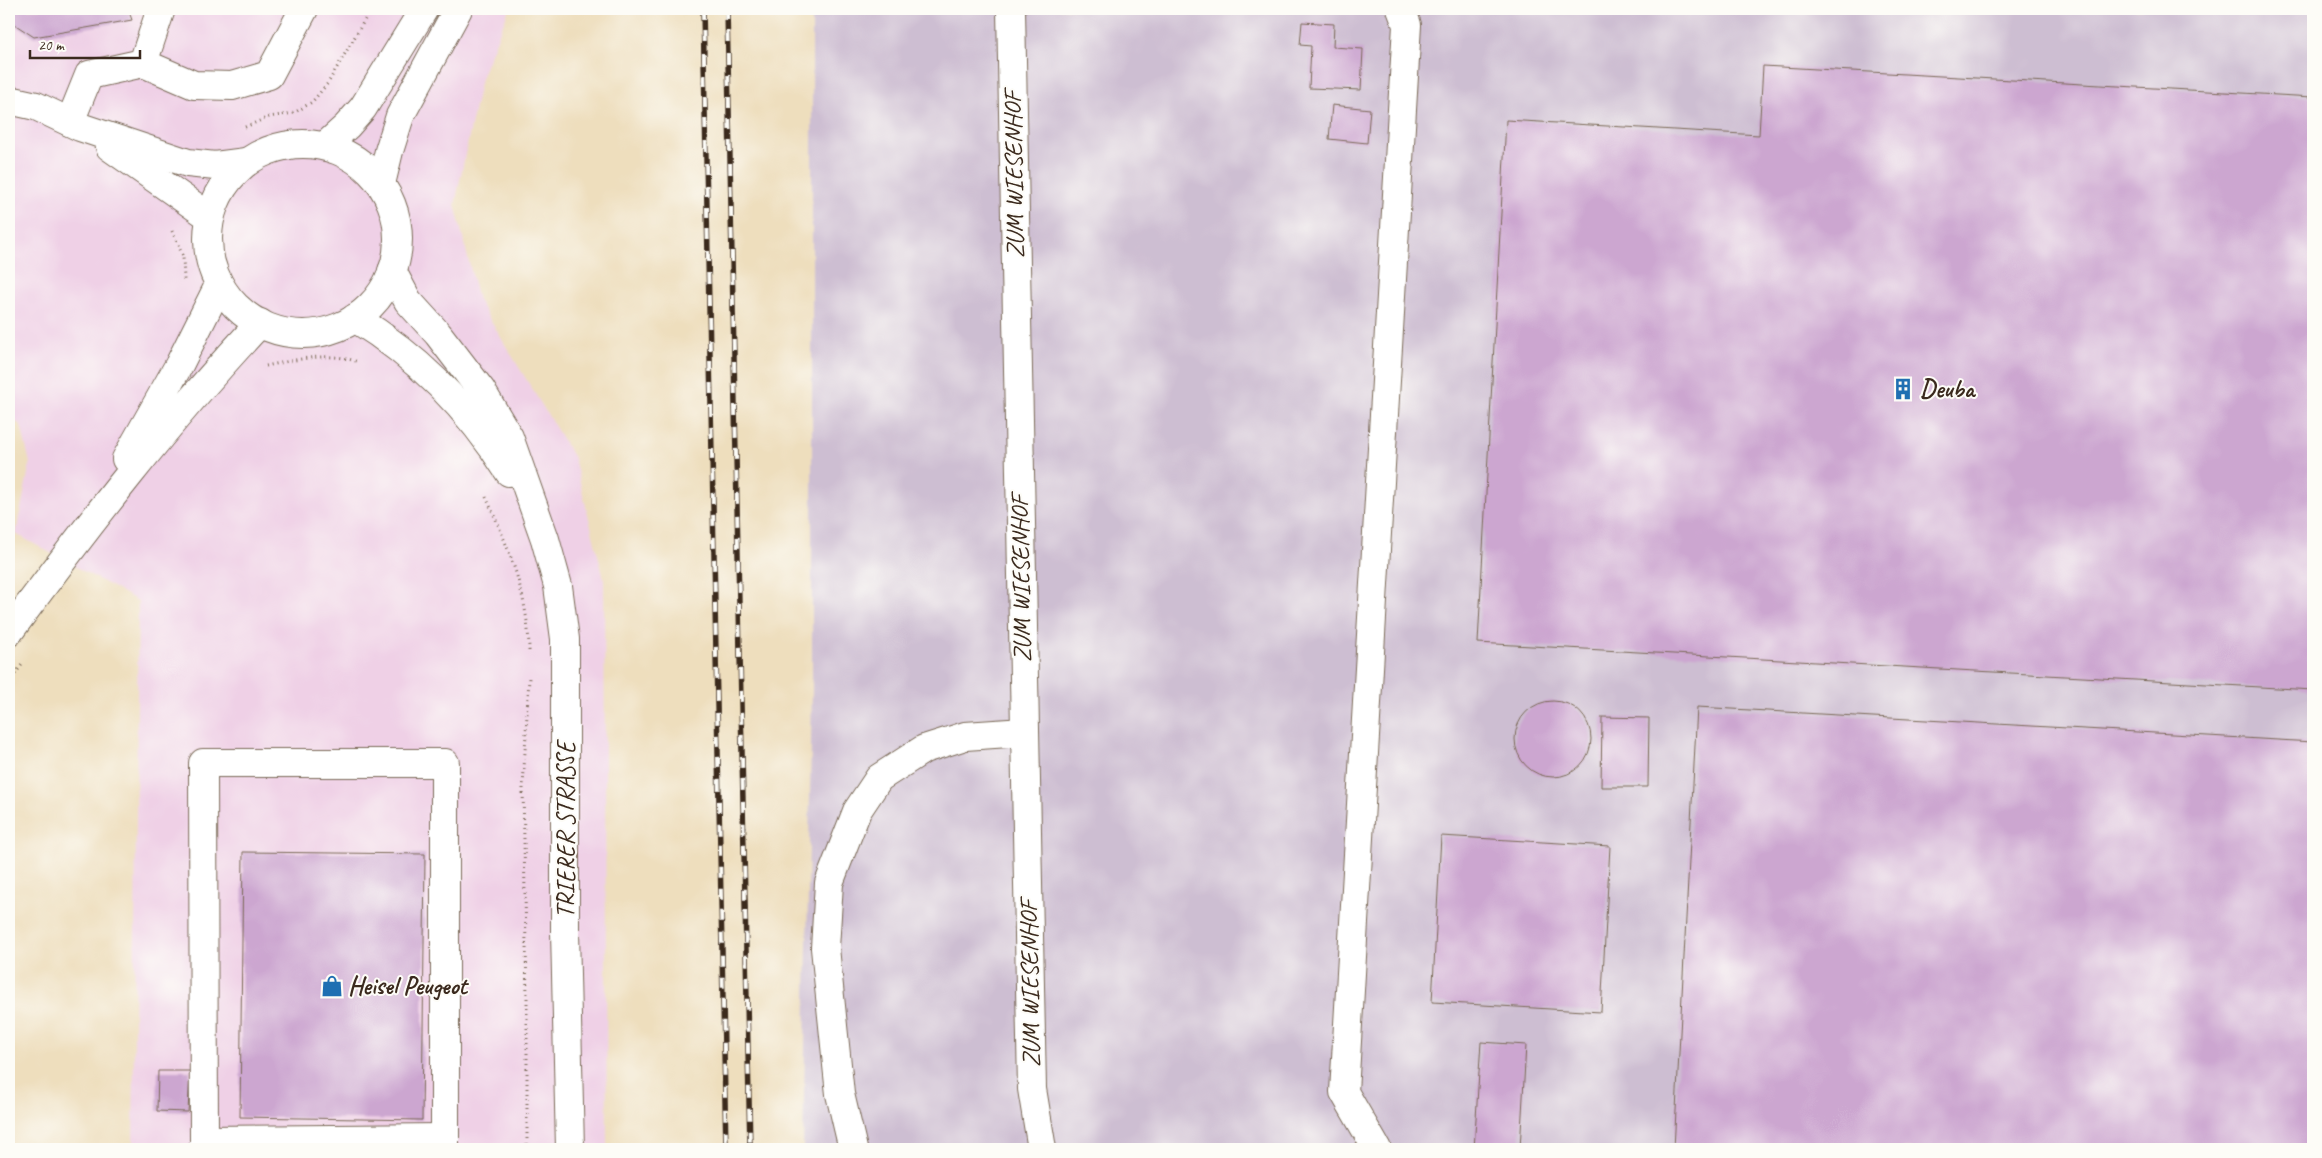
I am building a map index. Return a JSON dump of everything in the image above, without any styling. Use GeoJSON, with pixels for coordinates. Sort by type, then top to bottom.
{"type":"FeatureCollection","features":[{"type":"Feature","properties":{"kind":"street"},"geometry":{"type":"LineString","coordinates":[[143,64],[161,9]]}},
{"type":"Feature","properties":{"kind":"street"},"geometry":{"type":"LineString","coordinates":[[75,124],[89,75],[143,64],[194,85],[232,86],[270,74],[304,9]]}},
{"type":"Feature","properties":{"kind":"street"},"geometry":{"type":"LineString","coordinates":[[325,146],[363,108],[424,9]]}},
{"type":"Feature","properties":{"kind":"street"},"geometry":{"type":"LineString","coordinates":[[381,184],[400,116],[458,9]]}},
{"type":"Feature","properties":{"kind":"street","name":"ZUM WIESENHOF"},"geometry":{"type":"LineString","coordinates":[[1010,9],[1032,1089],[1042,1149]]}},
{"type":"Feature","properties":{"kind":"street"},"geometry":{"type":"LineString","coordinates":[[1377,1149],[1344,1092],[1407,25],[1401,9]]}},
{"type":"Feature","properties":{"kind":"street"},"geometry":{"type":"LineString","coordinates":[[9,100],[36,106],[75,124],[188,163],[215,166],[246,162]]}},
{"type":"Feature","properties":{"kind":"street"},"geometry":{"type":"LineString","coordinates":[[75,124],[170,187],[210,217]]}},
{"type":"Feature","properties":{"kind":"street"},"geometry":{"type":"LineString","coordinates":[[298,143],[325,146],[357,160],[381,184],[394,212],[398,242],[392,272],[378,298],[355,318],[332,329],[308,334],[283,332],[260,323],[236,306],[219,284],[210,255],[208,240],[210,217],[218,195],[230,177],[246,162],[270,149],[298,143]]}},
{"type":"Feature","properties":{"kind":"street","name":"TRIERER STRASSE"},"geometry":{"type":"LineString","coordinates":[[392,272],[408,302],[438,334],[476,383],[509,437],[545,539],[558,586],[565,638],[565,930],[570,1149]]}},
{"type":"Feature","properties":{"kind":"street"},"geometry":{"type":"LineString","coordinates":[[86,529],[179,365],[219,284]]}},
{"type":"Feature","properties":{"kind":"street","name":"TRIERER STRASSE"},"geometry":{"type":"LineString","coordinates":[[355,318],[404,352],[446,390],[490,442],[535,514]]}},
{"type":"Feature","properties":{"kind":"street"},"geometry":{"type":"LineString","coordinates":[[9,632],[86,529],[204,383],[260,323]]}},
{"type":"Feature","properties":{"kind":"street"},"geometry":{"type":"LineString","coordinates":[[853,1149],[840,1094],[826,948],[829,883],[857,810],[879,778],[924,749],[965,736],[1024,732]]}},
{"type":"Feature","properties":{"kind":"street"},"geometry":{"type":"LineString","coordinates":[[203,763],[445,763],[445,1143],[204,1145],[203,763]]}},
{"type":"Feature","properties":{"kind":"path"},"geometry":{"type":"LineString","coordinates":[[264,366],[298,359],[347,358],[365,364]]}},
{"type":"Feature","properties":{"kind":"path"},"geometry":{"type":"LineString","coordinates":[[485,496],[511,554],[522,596],[529,657]]}},
{"type":"Feature","properties":{"kind":"path"},"geometry":{"type":"LineString","coordinates":[[9,682],[27,658]]}},
{"type":"Feature","properties":{"kind":"path"},"geometry":{"type":"LineString","coordinates":[[526,1149],[527,997],[523,788],[529,675]]}},
{"type":"Feature","properties":{"kind":"shaded area"},"geometry":{"type":"Polygon","coordinates":[[[9,9],[509,9],[481,78],[455,204],[478,300],[574,458],[604,579],[607,1149],[133,1149],[138,601],[16,534],[30,463],[21,425],[9,418],[9,9]]]}},
{"type":"Feature","properties":{"kind":"shaded area"},"geometry":{"type":"Polygon","coordinates":[[[812,9],[2313,9],[2313,1149],[803,1149],[812,689],[812,9]]]}},
{"type":"Feature","properties":{"kind":"building"},"geometry":{"type":"Polygon","coordinates":[[[9,9],[128,9],[132,20],[34,37],[11,22],[9,26],[9,9]]]}},
{"type":"Feature","properties":{"kind":"building"},"geometry":{"type":"Polygon","coordinates":[[[1302,22],[1334,24],[1333,47],[1363,49],[1361,90],[1309,88],[1311,46],[1300,45],[1302,22]]]}},
{"type":"Feature","properties":{"kind":"building","name":"Deuba"},"geometry":{"type":"Polygon","coordinates":[[[1763,66],[2313,97],[2313,690],[1478,643],[1506,120],[1759,135],[1763,66]]]}},
{"type":"Feature","properties":{"kind":"building"},"geometry":{"type":"Polygon","coordinates":[[[1332,105],[1370,109],[1367,143],[1329,139],[1332,105]]]}},
{"type":"Feature","properties":{"kind":"building"},"geometry":{"type":"Polygon","coordinates":[[[1546,701],[1560,701],[1574,707],[1585,718],[1591,732],[1588,754],[1580,766],[1560,777],[1546,777],[1532,771],[1521,760],[1515,746],[1515,732],[1521,718],[1532,707],[1546,701]]]}},
{"type":"Feature","properties":{"kind":"building"},"geometry":{"type":"Polygon","coordinates":[[[1697,707],[2313,742],[2313,1149],[1674,1149],[1697,707]]]}},
{"type":"Feature","properties":{"kind":"building"},"geometry":{"type":"Polygon","coordinates":[[[1602,717],[1649,718],[1648,787],[1601,787],[1602,717]]]}},
{"type":"Feature","properties":{"kind":"building"},"geometry":{"type":"Polygon","coordinates":[[[1441,836],[1610,846],[1601,1012],[1432,1002],[1441,836]]]}},
{"type":"Feature","properties":{"kind":"building","name":"Heisel Peugeot"},"geometry":{"type":"Polygon","coordinates":[[[243,852],[425,854],[422,1120],[240,1117],[243,852]]]}},
{"type":"Feature","properties":{"kind":"building"},"geometry":{"type":"Polygon","coordinates":[[[1481,1042],[1526,1045],[1520,1149],[1474,1149],[1481,1042]]]}},
{"type":"Feature","properties":{"kind":"building"},"geometry":{"type":"Polygon","coordinates":[[[158,1071],[190,1071],[188,1112],[157,1111],[158,1071]]]}},
{"type":"Feature","properties":{"kind":"railway"},"geometry":{"type":"LineString","coordinates":[[703,9],[726,1149]]}},
{"type":"Feature","properties":{"kind":"railway"},"geometry":{"type":"LineString","coordinates":[[727,9],[750,1149]]}},
{"type":"Feature","properties":{"kind":"place","name":"Deuba"},"geometry":{"type":"Point","coordinates":[1903,389]}},
{"type":"Feature","properties":{"kind":"place","name":"Heisel Peugeot"},"geometry":{"type":"Point","coordinates":[332,986]}}]}
